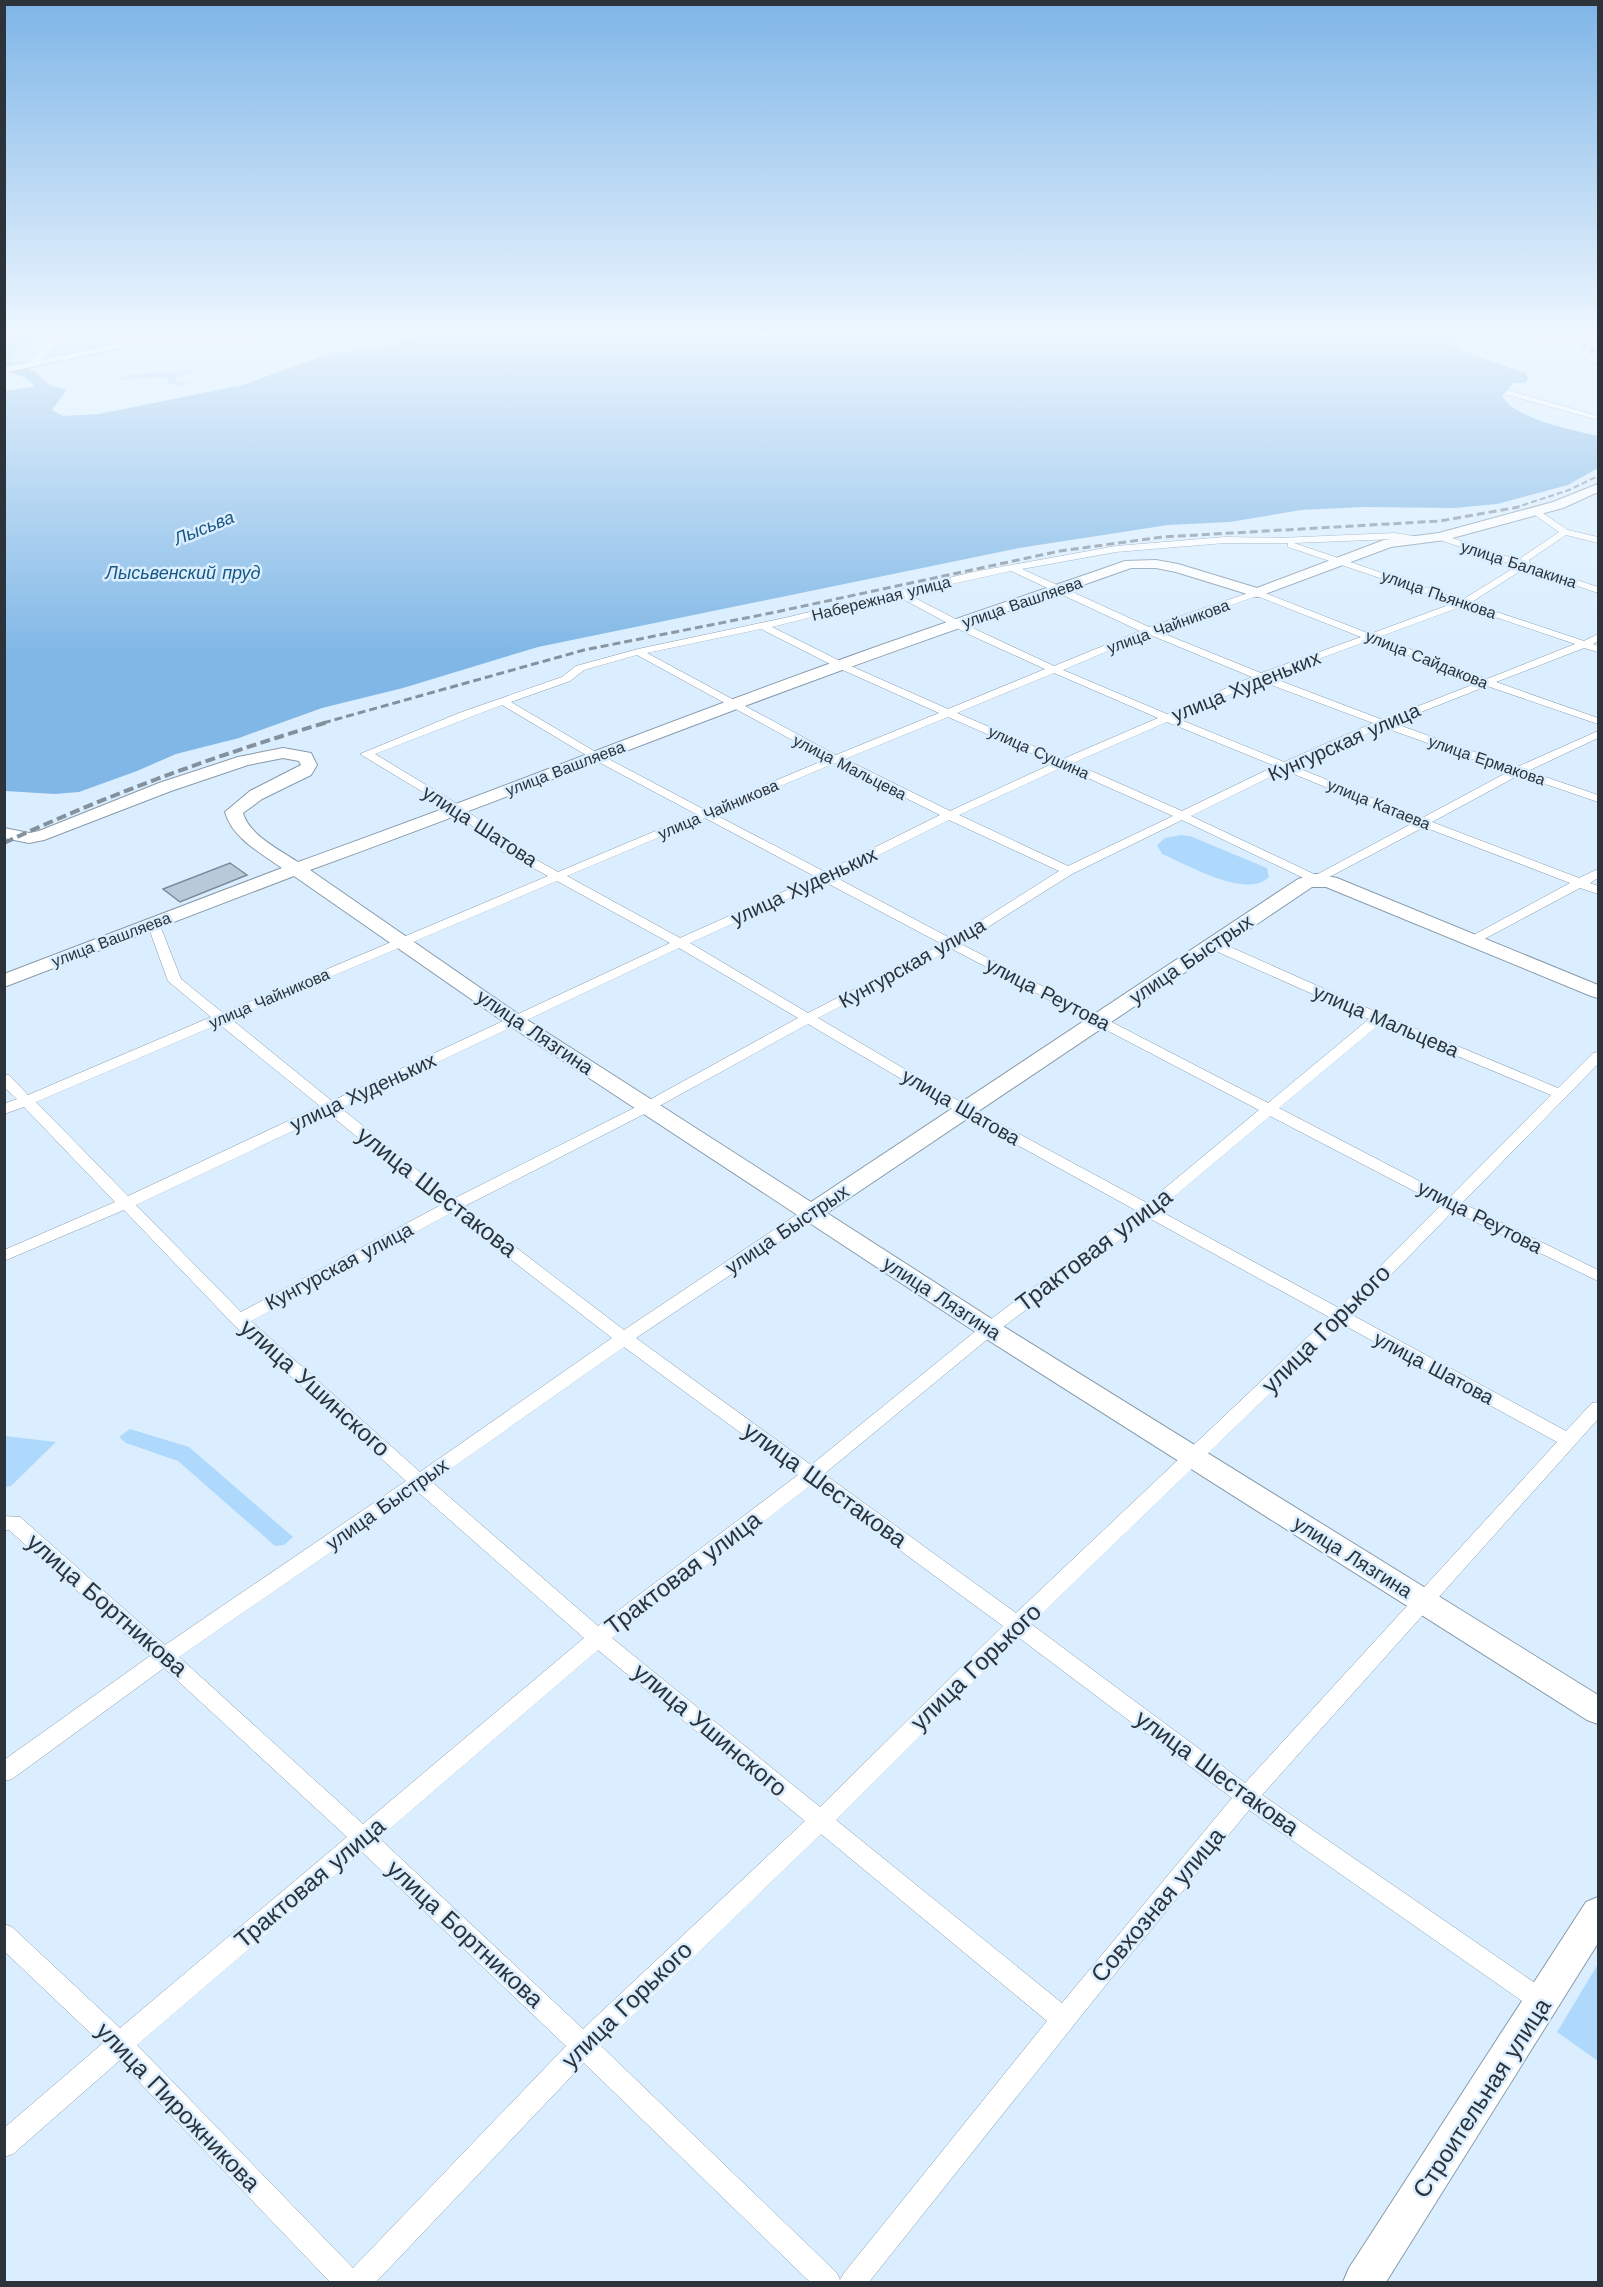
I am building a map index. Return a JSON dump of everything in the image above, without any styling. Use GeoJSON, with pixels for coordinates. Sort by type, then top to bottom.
{"type":"FeatureCollection","features":[{"type":"Feature","properties":{"kind":"street","name":"улица Чайникова"},"geometry":{"type":"LineString","coordinates":[[4,1110],[836,759],[1148,631],[1389,543],[1440,537],[1558,505],[1599,488]]}},
{"type":"Feature","properties":{"kind":"street"},"geometry":{"type":"LineString","coordinates":[[1535,511],[1565,532],[1599,540]]}},
{"type":"Feature","properties":{"kind":"street","name":"улица Худеньких"},"geometry":{"type":"LineString","coordinates":[[4,1256],[127,1203],[514,1020],[826,878],[948,816],[1064,763],[1258,678],[1462,603],[1524,565],[1525,559],[1565,532]]}},
{"type":"Feature","properties":{"kind":"street","name":"Набережная улица"},"geometry":{"type":"LineString","coordinates":[[366,754],[566,679],[580,668],[638,652],[1011,567],[1116,549],[1175,543],[1395,536],[1416,539]]}},
{"type":"Feature","properties":{"kind":"street","name":"улица Балакина"},"geometry":{"type":"LineString","coordinates":[[1440,537],[1599,590]]}},
{"type":"Feature","properties":{"kind":"street","name":"улица Пьянкова"},"geometry":{"type":"LineString","coordinates":[[1279,541],[1592,647]]}},
{"type":"Feature","properties":{"kind":"street","name":"улица Вашляева"},"geometry":{"type":"LineString","coordinates":[[4,981],[840,665],[1130,564],[1156,564],[1178,568],[1257,593]]}},
{"type":"Feature","properties":{"kind":"street","name":"улица Ермакова"},"geometry":{"type":"LineString","coordinates":[[1011,567],[1148,631],[1258,678],[1381,724],[1599,799]]}},
{"type":"Feature","properties":{"kind":"street","name":"улица Сайдакова"},"geometry":{"type":"LineString","coordinates":[[1257,593],[1485,682],[1599,722]]}},
{"type":"Feature","properties":{"kind":"street","name":"улица Катаева"},"geometry":{"type":"LineString","coordinates":[[900,594],[955,625],[1168,718],[1599,890]]}},
{"type":"Feature","properties":{"kind":"street","name":"улица Сушина"},"geometry":{"type":"LineString","coordinates":[[761,625],[840,665],[1183,816],[1316,880]]}},
{"type":"Feature","properties":{"kind":"street","name":"Кунгурская улица"},"geometry":{"type":"LineString","coordinates":[[239,1320],[453,1206],[647,1107],[808,1018],[952,944],[1068,871],[1284,766],[1485,682],[1592,647],[1599,637]]}},
{"type":"Feature","properties":{"kind":"street","name":"улица Мальцева"},"geometry":{"type":"LineString","coordinates":[[638,652],[732,706],[836,759],[948,816],[1068,871]]}},
{"type":"Feature","properties":{"kind":"street","name":"улица Реутова"},"geometry":{"type":"LineString","coordinates":[[503,701],[595,756],[826,878],[1451,1204],[1599,1276]]}},
{"type":"Feature","properties":{"kind":"street","name":"улица Быстрых"},"geometry":{"type":"LineString","coordinates":[[4,1772],[166,1655],[624,1338],[1305,883],[1316,880],[1518,771],[1599,734]]}},
{"type":"Feature","properties":{"kind":"street","name":"улица Лязгина"},"geometry":{"type":"LineString","coordinates":[[4,833],[36,837],[217,769],[263,756],[292,753],[306,757],[309,765],[304,771],[256,795],[234,812],[237,823],[257,842],[514,1020],[989,1329],[1599,1711]]}},
{"type":"Feature","properties":{"kind":"street","name":"улица Шатова"},"geometry":{"type":"LineString","coordinates":[[366,754],[460,810],[506,848],[680,943],[966,1111],[1569,1441]]}},
{"type":"Feature","properties":{"kind":"street"},"geometry":{"type":"LineString","coordinates":[[1473,940],[1599,873]]}},
{"type":"Feature","properties":{"kind":"street"},"geometry":{"type":"LineString","coordinates":[[1316,880],[1330,882],[1599,992]]}},
{"type":"Feature","properties":{"kind":"street","name":"улица Шестакова"},"geometry":{"type":"LineString","coordinates":[[153,923],[175,981],[453,1206],[624,1338],[1017,1625],[1247,1797],[1543,2002]]}},
{"type":"Feature","properties":{"kind":"street","name":"улица Мальцева"},"geometry":{"type":"LineString","coordinates":[[1214,945],[1378,1018],[1560,1094]]}},
{"type":"Feature","properties":{"kind":"street","name":"Трактовая улица"},"geometry":{"type":"LineString","coordinates":[[4,2145],[598,1638],[811,1475],[989,1329],[1147,1211],[1378,1018]]}},
{"type":"Feature","properties":{"kind":"street","name":"улица Горького"},"geometry":{"type":"LineString","coordinates":[[358,2283],[584,2045],[820,1821],[1017,1625],[1340,1317],[1599,1056]]}},
{"type":"Feature","properties":{"kind":"street","name":"улица Ушинского"},"geometry":{"type":"LineString","coordinates":[[4,1078],[239,1320],[419,1482],[598,1638],[1063,2019]]}},
{"type":"Feature","properties":{"kind":"street","name":"Совхозная улица"},"geometry":{"type":"LineString","coordinates":[[853,2283],[1063,2019],[1247,1797],[1422,1600],[1599,1408]]}},
{"type":"Feature","properties":{"kind":"street","name":"улица Бортникова"},"geometry":{"type":"LineString","coordinates":[[9,1522],[166,1655],[363,1838],[584,2045],[828,2283]]}},
{"type":"Feature","properties":{"kind":"street","name":"Строительная улица"},"geometry":{"type":"LineString","coordinates":[[1363,2283],[1599,1913]]}},
{"type":"Feature","properties":{"kind":"street","name":"улица Пирожникова"},"geometry":{"type":"LineString","coordinates":[[4,1935],[120,2044],[348,2283]]}},
{"type":"Feature","properties":{"kind":"shaded area"},"geometry":{"type":"Polygon","coordinates":[[[1190,836],[1267,868],[1269,877],[1259,883],[1246,885],[1232,882],[1201,872],[1162,854],[1157,845],[1165,838],[1190,836]]]}},
{"type":"Feature","properties":{"kind":"shaded area"},"geometry":{"type":"Polygon","coordinates":[[[130,1429],[189,1447],[293,1537],[284,1545],[275,1546],[178,1461],[126,1443],[119,1437],[130,1429]]]}},
{"type":"Feature","properties":{"kind":"shaded area"},"geometry":{"type":"Polygon","coordinates":[[[5,1436],[56,1442],[11,1486],[5,1487],[5,1436]]]}},
{"type":"Feature","properties":{"kind":"shaded area"},"geometry":{"type":"Polygon","coordinates":[[[1598,1964],[1598,2061],[1557,2032],[1598,1964]]]}},
{"type":"Feature","properties":{"kind":"water","name":"Лысьвенский пруд"},"geometry":{"type":"Polygon","coordinates":[[[5,443],[1598,443],[1598,468],[1568,485],[1497,504],[1454,508],[1364,507],[1301,510],[1230,522],[1168,525],[1019,548],[538,647],[403,688],[322,708],[239,738],[176,754],[79,792],[54,794],[5,791],[5,443]]]}},
{"type":"Feature","properties":{"kind":"building"},"geometry":{"type":"Polygon","coordinates":[[[230,863],[247,875],[180,902],[163,889],[230,863]]]}},
{"type":"Feature","properties":{"kind":"railway"},"geometry":{"type":"LineString","coordinates":[[1515,508],[1569,490],[1598,476]]}},
{"type":"Feature","properties":{"kind":"railway"},"geometry":{"type":"LineString","coordinates":[[1515,508],[1519,507]]}},
{"type":"Feature","properties":{"kind":"railway"},"geometry":{"type":"LineString","coordinates":[[323,723],[584,650],[771,613],[1060,551],[1162,537],[1440,521],[1515,508]]}},
{"type":"Feature","properties":{"kind":"railway"},"geometry":{"type":"LineString","coordinates":[[4,843],[164,776],[328,722]]}},
{"type":"Feature","properties":{"kind":"water label","name":"Лысьва"},"geometry":{"type":"Point","coordinates":[204,528]}}]}
